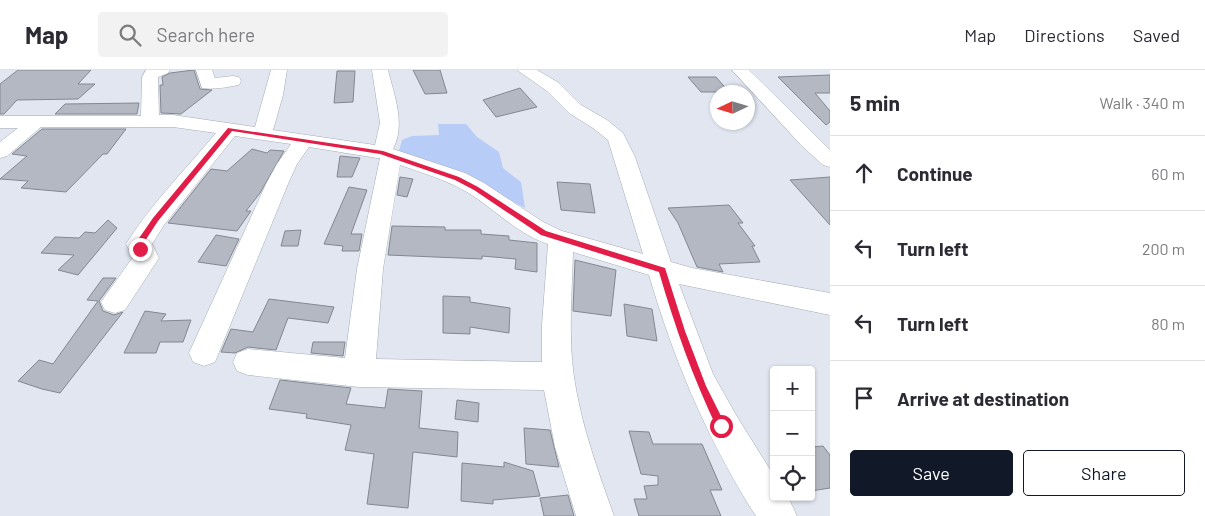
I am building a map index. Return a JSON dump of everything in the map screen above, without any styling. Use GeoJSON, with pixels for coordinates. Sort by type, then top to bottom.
{"type":"FeatureCollection","features":[{"type":"Feature","properties":{"kind":"street"},"geometry":{"type":"LineString","coordinates":[[150,122],[150,77],[154,72],[162,70]]}},
{"type":"Feature","properties":{"kind":"street"},"geometry":{"type":"LineString","coordinates":[[204,70],[208,84],[233,81]]}},
{"type":"Feature","properties":{"kind":"street"},"geometry":{"type":"LineString","coordinates":[[262,134],[279,70]]}},
{"type":"Feature","properties":{"kind":"street"},"geometry":{"type":"LineString","coordinates":[[359,373],[370,269],[390,131],[389,114],[380,70]]}},
{"type":"Feature","properties":{"kind":"street"},"geometry":{"type":"LineString","coordinates":[[525,70],[552,87],[575,109],[600,124],[616,137],[663,270],[681,331],[702,387],[721,426],[742,462],[778,516]]}},
{"type":"Feature","properties":{"kind":"street"},"geometry":{"type":"LineString","coordinates":[[740,70],[808,141],[830,161]]}},
{"type":"Feature","properties":{"kind":"street"},"geometry":{"type":"LineString","coordinates":[[0,122],[183,122],[386,154],[457,178],[476,188],[534,228],[560,239],[663,270],[794,299],[830,304]]}},
{"type":"Feature","properties":{"kind":"street"},"geometry":{"type":"LineString","coordinates":[[0,152],[36,122]]}},
{"type":"Feature","properties":{"kind":"street"},"geometry":{"type":"LineString","coordinates":[[115,302],[144,262],[146,255],[140,249],[139,244],[156,219],[230,129]]}},
{"type":"Feature","properties":{"kind":"street"},"geometry":{"type":"LineString","coordinates":[[204,353],[281,177],[291,158],[304,140]]}},
{"type":"Feature","properties":{"kind":"street"},"geometry":{"type":"LineString","coordinates":[[560,239],[557,330],[558,376],[564,413],[595,516]]}},
{"type":"Feature","properties":{"kind":"street"},"geometry":{"type":"LineString","coordinates":[[248,362],[359,373],[558,376]]}},
{"type":"Feature","properties":{"kind":"shaded area"},"geometry":{"type":"Polygon","coordinates":[[[438,124],[466,124],[477,137],[499,152],[503,168],[521,182],[525,208],[500,195],[398,154],[402,140],[412,136],[439,135],[438,124]]]}},
{"type":"Feature","properties":{"kind":"building"},"geometry":{"type":"Polygon","coordinates":[[[18,70],[91,70],[78,84],[95,84],[78,99],[17,100],[4,114],[0,114],[0,84],[18,70]]]}},
{"type":"Feature","properties":{"kind":"building"},"geometry":{"type":"Polygon","coordinates":[[[194,70],[200,89],[212,90],[181,114],[161,113],[160,85],[163,85],[162,77],[170,73],[194,70]]]}},
{"type":"Feature","properties":{"kind":"building"},"geometry":{"type":"Polygon","coordinates":[[[413,70],[440,70],[447,93],[425,94],[413,70]]]}},
{"type":"Feature","properties":{"kind":"building"},"geometry":{"type":"Polygon","coordinates":[[[337,71],[355,71],[353,102],[334,103],[337,71]]]}},
{"type":"Feature","properties":{"kind":"building"},"geometry":{"type":"Polygon","coordinates":[[[830,75],[830,93],[815,93],[830,111],[830,122],[826,125],[778,77],[830,75]]]}},
{"type":"Feature","properties":{"kind":"building"},"geometry":{"type":"Polygon","coordinates":[[[688,77],[716,77],[723,85],[710,85],[710,92],[701,92],[688,77]]]}},
{"type":"Feature","properties":{"kind":"building"},"geometry":{"type":"Polygon","coordinates":[[[520,88],[537,107],[496,117],[483,100],[520,88]]]}},
{"type":"Feature","properties":{"kind":"building"},"geometry":{"type":"Polygon","coordinates":[[[139,103],[137,114],[55,114],[65,104],[139,103]]]}},
{"type":"Feature","properties":{"kind":"building"},"geometry":{"type":"Polygon","coordinates":[[[42,129],[126,129],[107,154],[103,154],[66,192],[21,188],[28,181],[0,179],[27,156],[12,154],[42,129]]]}},
{"type":"Feature","properties":{"kind":"building"},"geometry":{"type":"Polygon","coordinates":[[[252,149],[267,153],[270,150],[284,151],[260,193],[246,211],[251,211],[237,231],[168,223],[211,169],[227,171],[252,149]]]}},
{"type":"Feature","properties":{"kind":"building"},"geometry":{"type":"Polygon","coordinates":[[[340,156],[360,158],[352,177],[337,177],[340,156]]]}},
{"type":"Feature","properties":{"kind":"building"},"geometry":{"type":"Polygon","coordinates":[[[400,177],[413,179],[407,197],[397,195],[400,177]]]}},
{"type":"Feature","properties":{"kind":"building"},"geometry":{"type":"Polygon","coordinates":[[[830,177],[830,225],[790,180],[830,177]]]}},
{"type":"Feature","properties":{"kind":"building"},"geometry":{"type":"Polygon","coordinates":[[[557,182],[590,184],[595,213],[561,210],[557,182]]]}},
{"type":"Feature","properties":{"kind":"building"},"geometry":{"type":"Polygon","coordinates":[[[349,187],[367,190],[351,234],[362,234],[359,251],[342,251],[343,246],[324,244],[349,187]]]}},
{"type":"Feature","properties":{"kind":"building"},"geometry":{"type":"Polygon","coordinates":[[[729,205],[743,223],[738,223],[755,246],[752,246],[760,262],[719,264],[723,272],[697,267],[678,223],[668,208],[729,205]]]}},
{"type":"Feature","properties":{"kind":"building"},"geometry":{"type":"Polygon","coordinates":[[[108,220],[117,228],[78,275],[58,270],[74,255],[41,253],[55,237],[79,238],[85,232],[95,233],[108,220]]]}},
{"type":"Feature","properties":{"kind":"building"},"geometry":{"type":"Polygon","coordinates":[[[392,226],[445,227],[445,230],[481,230],[481,234],[509,236],[509,240],[537,243],[537,272],[515,269],[516,259],[482,256],[482,259],[388,255],[392,226]]]}},
{"type":"Feature","properties":{"kind":"building"},"geometry":{"type":"Polygon","coordinates":[[[301,230],[298,246],[281,246],[285,231],[301,230]]]}},
{"type":"Feature","properties":{"kind":"building"},"geometry":{"type":"Polygon","coordinates":[[[216,235],[239,239],[226,266],[198,262],[216,235]]]}},
{"type":"Feature","properties":{"kind":"building"},"geometry":{"type":"Polygon","coordinates":[[[575,260],[616,270],[611,316],[573,311],[575,260]]]}},
{"type":"Feature","properties":{"kind":"building"},"geometry":{"type":"Polygon","coordinates":[[[103,278],[116,278],[99,301],[103,311],[114,315],[123,312],[60,393],[18,381],[39,360],[53,364],[98,301],[87,300],[103,278]]]}},
{"type":"Feature","properties":{"kind":"building"},"geometry":{"type":"Polygon","coordinates":[[[443,296],[470,297],[470,302],[510,308],[509,333],[470,327],[470,334],[443,333],[443,296]]]}},
{"type":"Feature","properties":{"kind":"building"},"geometry":{"type":"Polygon","coordinates":[[[269,299],[334,307],[328,323],[288,318],[276,350],[248,347],[235,353],[221,352],[231,329],[253,332],[269,299]]]}},
{"type":"Feature","properties":{"kind":"building"},"geometry":{"type":"Polygon","coordinates":[[[624,304],[652,309],[657,341],[627,336],[624,304]]]}},
{"type":"Feature","properties":{"kind":"building"},"geometry":{"type":"Polygon","coordinates":[[[145,311],[166,314],[161,321],[191,320],[183,342],[160,342],[156,353],[124,353],[145,311]]]}},
{"type":"Feature","properties":{"kind":"building"},"geometry":{"type":"Polygon","coordinates":[[[313,342],[345,342],[343,356],[311,353],[313,342]]]}},
{"type":"Feature","properties":{"kind":"building"},"geometry":{"type":"Polygon","coordinates":[[[280,380],[351,388],[346,404],[385,408],[388,389],[422,391],[419,428],[458,432],[457,457],[413,452],[408,508],[367,504],[374,454],[345,450],[351,425],[306,418],[307,414],[269,409],[280,380]]]}},
{"type":"Feature","properties":{"kind":"building"},"geometry":{"type":"Polygon","coordinates":[[[457,400],[479,403],[478,422],[455,419],[457,400]]]}},
{"type":"Feature","properties":{"kind":"building"},"geometry":{"type":"Polygon","coordinates":[[[524,428],[550,430],[559,467],[526,464],[524,428]]]}},
{"type":"Feature","properties":{"kind":"building"},"geometry":{"type":"Polygon","coordinates":[[[629,431],[649,432],[653,444],[702,444],[722,490],[710,490],[721,516],[639,516],[634,499],[647,499],[644,486],[658,485],[658,476],[641,474],[629,431]]]}},
{"type":"Feature","properties":{"kind":"building"},"geometry":{"type":"Polygon","coordinates":[[[823,446],[830,455],[830,488],[815,490],[815,447],[823,446]]]}},
{"type":"Feature","properties":{"kind":"building"},"geometry":{"type":"Polygon","coordinates":[[[504,462],[533,471],[540,496],[493,500],[493,504],[461,501],[462,463],[504,467],[504,462]]]}},
{"type":"Feature","properties":{"kind":"building"},"geometry":{"type":"Polygon","coordinates":[[[568,495],[574,516],[544,516],[540,498],[568,495]]]}},
{"type":"Feature","properties":{"kind":"route"},"geometry":{"type":"LineString","coordinates":[[140,249],[138,247],[139,244],[156,219],[205,162],[230,129],[381,152],[457,178],[476,188],[543,233],[663,270],[681,331],[702,387],[721,426]]}}]}
